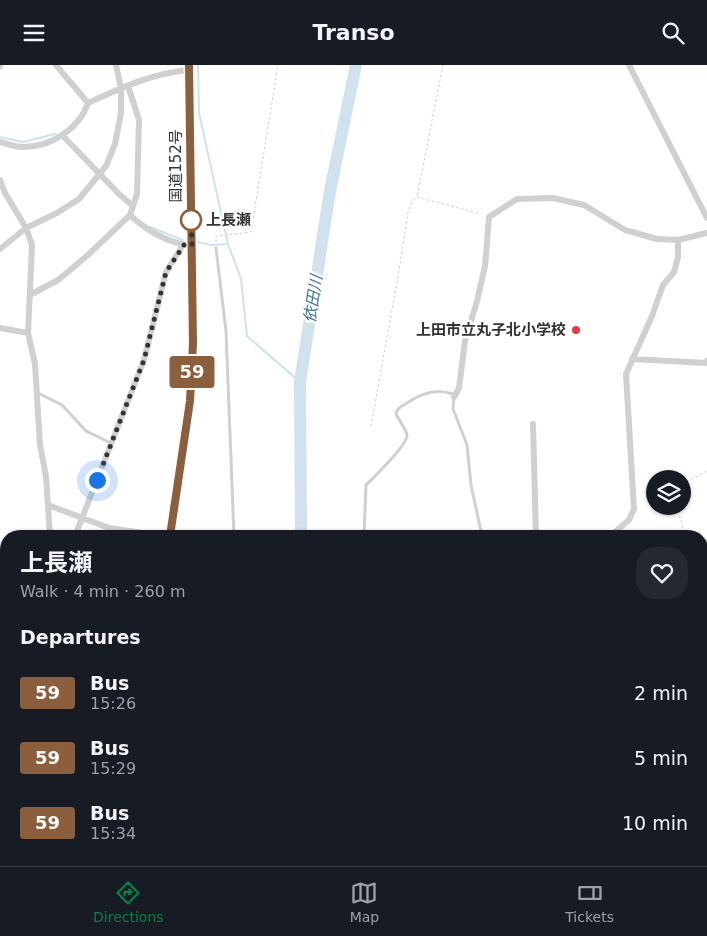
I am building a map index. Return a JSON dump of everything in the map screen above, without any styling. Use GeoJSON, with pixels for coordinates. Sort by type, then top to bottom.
{"type":"FeatureCollection","features":[{"type":"Feature","properties":{"kind":"highway","name":"国道152号"},"geometry":{"type":"LineString","coordinates":[[171,530],[190,401],[193,343],[188,245],[189,68]]}},
{"type":"Feature","properties":{"kind":"street"},"geometry":{"type":"LineString","coordinates":[[56,65],[88,103]]}},
{"type":"Feature","properties":{"kind":"street"},"geometry":{"type":"LineString","coordinates":[[30,295],[58,280],[88,255],[130,215],[133,207],[137,194],[139,120],[116,65]]}},
{"type":"Feature","properties":{"kind":"street"},"geometry":{"type":"LineString","coordinates":[[629,65],[707,218]]}},
{"type":"Feature","properties":{"kind":"street"},"geometry":{"type":"LineString","coordinates":[[0,142],[25,147],[63,136],[79,120],[85,112],[88,103],[164,73],[189,68]]}},
{"type":"Feature","properties":{"kind":"street"},"geometry":{"type":"LineString","coordinates":[[0,249],[26,228],[57,213],[79,199],[100,174],[106,166],[115,144],[125,87]]}},
{"type":"Feature","properties":{"kind":"street"},"geometry":{"type":"LineString","coordinates":[[63,136],[133,207]]}},
{"type":"Feature","properties":{"kind":"street"},"geometry":{"type":"LineString","coordinates":[[0,180],[4,193],[26,228],[32,245],[28,333],[35,364],[40,445],[46,476],[50,530]]}},
{"type":"Feature","properties":{"kind":"street"},"geometry":{"type":"LineString","coordinates":[[454,397],[459,388],[465,341],[485,266],[489,217],[517,199],[553,198],[584,205],[625,230],[657,239],[678,241],[707,233]]}},
{"type":"Feature","properties":{"kind":"street"},"geometry":{"type":"LineString","coordinates":[[77,530],[144,360],[166,272],[188,245],[144,228],[130,215]]}},
{"type":"Feature","properties":{"kind":"street"},"geometry":{"type":"LineString","coordinates":[[617,530],[628,521],[634,509],[626,374],[652,316],[663,285],[674,272],[678,257],[678,241]]}},
{"type":"Feature","properties":{"kind":"street"},"geometry":{"type":"LineString","coordinates":[[0,328],[28,333]]}},
{"type":"Feature","properties":{"kind":"street"},"geometry":{"type":"LineString","coordinates":[[632,359],[706,363],[707,361]]}},
{"type":"Feature","properties":{"kind":"street"},"geometry":{"type":"LineString","coordinates":[[534,424],[536,530]]}},
{"type":"Feature","properties":{"kind":"street"},"geometry":{"type":"LineString","coordinates":[[48,505],[109,528],[123,530]]}},
{"type":"Feature","properties":{"kind":"lane"},"geometry":{"type":"LineString","coordinates":[[216,248],[226,331],[234,530]]}},
{"type":"Feature","properties":{"kind":"lane"},"geometry":{"type":"LineString","coordinates":[[364,530],[366,485],[392,459],[406,440],[407,434],[396,414],[397,410],[417,396],[437,391],[446,392],[454,397],[453,409],[467,445],[471,485],[481,530]]}},
{"type":"Feature","properties":{"kind":"lane"},"geometry":{"type":"LineString","coordinates":[[38,393],[62,405],[86,431],[112,443]]}},
{"type":"Feature","properties":{"kind":"path"},"geometry":{"type":"LineString","coordinates":[[216,242],[216,236],[251,232],[278,65]]}},
{"type":"Feature","properties":{"kind":"path"},"geometry":{"type":"LineString","coordinates":[[371,426],[408,212],[413,200],[418,197],[443,65]]}},
{"type":"Feature","properties":{"kind":"path"},"geometry":{"type":"LineString","coordinates":[[418,197],[489,217]]}},
{"type":"Feature","properties":{"kind":"path"},"geometry":{"type":"LineString","coordinates":[[691,479],[707,471]]}},
{"type":"Feature","properties":{"kind":"path"},"geometry":{"type":"LineString","coordinates":[[679,515],[683,530]]}},
{"type":"Feature","properties":{"kind":"waterway"},"geometry":{"type":"LineString","coordinates":[[198,65],[199,113],[228,244],[241,279],[247,336],[300,382]]}},
{"type":"Feature","properties":{"kind":"waterway","name":"依田川"},"geometry":{"type":"LineString","coordinates":[[301,530],[300,382],[330,191],[356,65]]}},
{"type":"Feature","properties":{"kind":"waterway"},"geometry":{"type":"LineString","coordinates":[[0,137],[23,142],[55,134],[58,136]]}},
{"type":"Feature","properties":{"kind":"waterway"},"geometry":{"type":"LineString","coordinates":[[150,227],[183,240]]}},
{"type":"Feature","properties":{"kind":"waterway"},"geometry":{"type":"LineString","coordinates":[[197,242],[211,245],[227,244]]}},
{"type":"Feature","properties":{"kind":"bus line","name":"59"},"geometry":{"type":"LineString","coordinates":[[171,530],[190,401],[193,343],[189,65]]}},
{"type":"Feature","properties":{"kind":"place","name":"上長瀬"},"geometry":{"type":"Point","coordinates":[191,220]}},
{"type":"Feature","properties":{"kind":"place","name":"上田市立丸子北小学校"},"geometry":{"type":"Point","coordinates":[576,330]}},
{"type":"Feature","properties":{"kind":"route"},"geometry":{"type":"LineString","coordinates":[[97,480],[144,360],[166,272],[184,245],[192,245],[191,220]]}}]}
